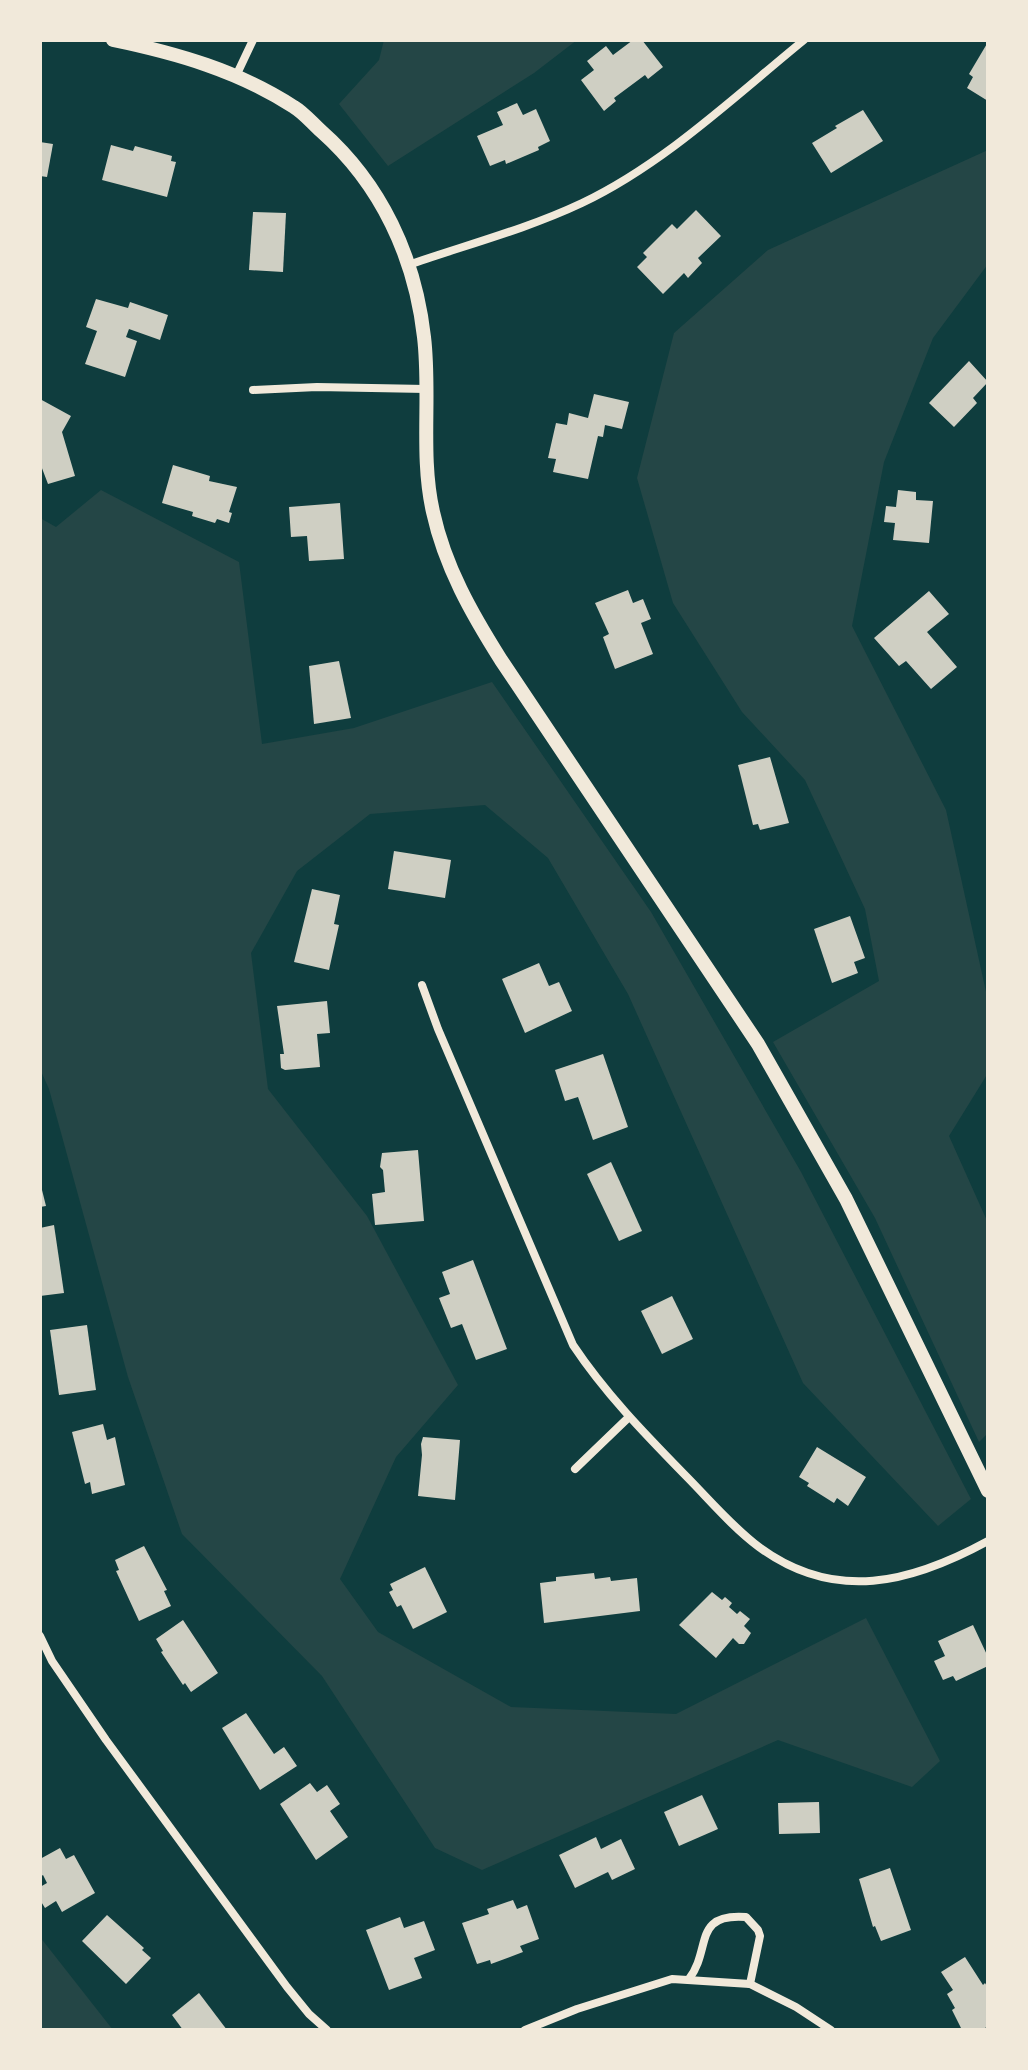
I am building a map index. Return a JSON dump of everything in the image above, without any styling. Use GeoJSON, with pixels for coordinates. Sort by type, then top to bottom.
{"type":"FeatureCollection","features":[{"type":"Feature","properties":{"kind":"street"},"geometry":{"type":"LineString","coordinates":[[113,40],[180,56],[236,76],[297,109],[345,152],[378,198],[398,234],[421,314],[428,486],[433,514],[450,568],[464,598],[501,660],[758,1044],[846,1199],[988,1491]]}},
{"type":"Feature","properties":{"kind":"street"},"geometry":{"type":"LineString","coordinates":[[236,76],[253,40]]}},
{"type":"Feature","properties":{"kind":"street"},"geometry":{"type":"LineString","coordinates":[[408,265],[558,214],[613,186],[672,146],[804,40]]}},
{"type":"Feature","properties":{"kind":"street"},"geometry":{"type":"LineString","coordinates":[[253,390],[317,387],[426,389]]}},
{"type":"Feature","properties":{"kind":"street"},"geometry":{"type":"LineString","coordinates":[[422,985],[573,1345],[590,1371],[629,1417],[759,1546],[812,1575],[830,1579],[881,1581],[933,1569],[988,1541]]}},
{"type":"Feature","properties":{"kind":"street"},"geometry":{"type":"LineString","coordinates":[[575,1469],[629,1417]]}},
{"type":"Feature","properties":{"kind":"street"},"geometry":{"type":"LineString","coordinates":[[40,1636],[52,1661],[106,1740],[287,1987],[327,2030]]}},
{"type":"Feature","properties":{"kind":"street"},"geometry":{"type":"LineString","coordinates":[[689,1979],[698,1968],[707,1929],[714,1922],[737,1916],[746,1917],[752,1922],[760,1936],[750,1984]]}},
{"type":"Feature","properties":{"kind":"street"},"geometry":{"type":"LineString","coordinates":[[525,2030],[639,1988],[672,1979],[689,1979],[750,1984],[796,2007],[831,2030]]}},
{"type":"Feature","properties":{"kind":"shaded area"},"geometry":{"type":"Polygon","coordinates":[[[384,40],[577,40],[534,73],[388,166],[339,104],[379,60],[384,40]]]}},
{"type":"Feature","properties":{"kind":"shaded area"},"geometry":{"type":"Polygon","coordinates":[[[988,150],[988,264],[933,338],[884,462],[852,626],[946,810],[988,1001],[988,1073],[949,1136],[988,1223],[988,1433],[979,1442],[875,1218],[773,1042],[879,981],[865,909],[805,780],[742,712],[673,603],[637,478],[674,333],[768,250],[988,150]]]}},
{"type":"Feature","properties":{"kind":"shaded area"},"geometry":{"type":"Polygon","coordinates":[[[101,490],[239,562],[262,744],[354,728],[492,682],[651,912],[801,1172],[971,1499],[938,1526],[803,1383],[628,994],[548,858],[485,805],[370,814],[297,871],[251,953],[268,1089],[367,1216],[458,1385],[396,1457],[340,1579],[378,1632],[511,1707],[676,1714],[866,1618],[940,1761],[912,1787],[778,1740],[482,1870],[435,1848],[322,1676],[182,1534],[128,1377],[49,1089],[40,1069],[40,518],[56,527],[101,490]]]}},
{"type":"Feature","properties":{"kind":"shaded area"},"geometry":{"type":"Polygon","coordinates":[[[40,1937],[113,2030],[40,2030],[40,1937]]]}},
{"type":"Feature","properties":{"kind":"building"},"geometry":{"type":"Polygon","coordinates":[[[633,40],[642,40],[663,67],[648,79],[645,75],[614,98],[616,101],[604,111],[581,80],[594,70],[587,61],[606,46],[613,55],[633,40]]]}},
{"type":"Feature","properties":{"kind":"building"},"geometry":{"type":"Polygon","coordinates":[[[988,42],[988,101],[967,88],[973,77],[969,74],[988,42]]]}},
{"type":"Feature","properties":{"kind":"building"},"geometry":{"type":"Polygon","coordinates":[[[517,103],[523,115],[536,109],[550,141],[538,147],[539,150],[506,164],[505,160],[490,166],[477,136],[503,125],[497,112],[517,103]]]}},
{"type":"Feature","properties":{"kind":"building"},"geometry":{"type":"Polygon","coordinates":[[[863,110],[883,141],[831,173],[812,143],[863,110]]]}},
{"type":"Feature","properties":{"kind":"building"},"geometry":{"type":"Polygon","coordinates":[[[40,142],[53,144],[47,177],[40,176],[40,142]]]}},
{"type":"Feature","properties":{"kind":"building"},"geometry":{"type":"Polygon","coordinates":[[[111,145],[133,151],[135,146],[172,156],[171,161],[176,162],[167,197],[102,180],[111,145]]]}},
{"type":"Feature","properties":{"kind":"building"},"geometry":{"type":"Polygon","coordinates":[[[696,210],[721,236],[698,258],[702,263],[688,278],[684,273],[663,294],[637,267],[647,257],[643,253],[672,224],[677,229],[696,210]]]}},
{"type":"Feature","properties":{"kind":"building"},"geometry":{"type":"Polygon","coordinates":[[[253,212],[286,213],[283,272],[249,270],[253,212]]]}},
{"type":"Feature","properties":{"kind":"building"},"geometry":{"type":"Polygon","coordinates":[[[96,299],[128,308],[130,302],[168,315],[160,340],[129,329],[126,337],[137,341],[125,377],[85,364],[97,331],[86,327],[96,299]]]}},
{"type":"Feature","properties":{"kind":"building"},"geometry":{"type":"Polygon","coordinates":[[[969,361],[988,382],[973,398],[977,403],[954,427],[929,403],[969,361]]]}},
{"type":"Feature","properties":{"kind":"building"},"geometry":{"type":"Polygon","coordinates":[[[594,394],[629,402],[622,429],[605,425],[603,437],[598,436],[588,479],[553,472],[556,459],[548,458],[556,423],[567,425],[569,413],[588,418],[594,394]]]}},
{"type":"Feature","properties":{"kind":"building"},"geometry":{"type":"Polygon","coordinates":[[[40,399],[71,416],[62,432],[75,476],[48,484],[40,463],[40,399]]]}},
{"type":"Feature","properties":{"kind":"building"},"geometry":{"type":"Polygon","coordinates":[[[173,465],[210,476],[209,481],[237,487],[229,523],[217,519],[215,523],[192,516],[193,512],[162,503],[173,465]]]}},
{"type":"Feature","properties":{"kind":"building"},"geometry":{"type":"Polygon","coordinates":[[[898,490],[916,492],[916,500],[933,501],[929,543],[893,540],[895,523],[884,522],[886,506],[896,507],[898,490]]]}},
{"type":"Feature","properties":{"kind":"building"},"geometry":{"type":"Polygon","coordinates":[[[340,503],[344,559],[309,561],[307,536],[291,537],[289,507],[340,503]]]}},
{"type":"Feature","properties":{"kind":"building"},"geometry":{"type":"Polygon","coordinates":[[[628,590],[633,603],[643,599],[651,619],[641,623],[653,654],[615,669],[603,637],[609,634],[595,603],[628,590]]]}},
{"type":"Feature","properties":{"kind":"building"},"geometry":{"type":"Polygon","coordinates":[[[929,591],[949,614],[927,632],[957,667],[931,689],[906,661],[899,666],[874,638],[929,591]]]}},
{"type":"Feature","properties":{"kind":"building"},"geometry":{"type":"Polygon","coordinates":[[[339,661],[351,718],[314,724],[309,666],[339,661]]]}},
{"type":"Feature","properties":{"kind":"building"},"geometry":{"type":"Polygon","coordinates":[[[770,757],[789,823],[760,830],[758,824],[753,825],[738,765],[770,757]]]}},
{"type":"Feature","properties":{"kind":"building"},"geometry":{"type":"Polygon","coordinates":[[[394,851],[451,860],[445,898],[388,889],[394,851]]]}},
{"type":"Feature","properties":{"kind":"building"},"geometry":{"type":"Polygon","coordinates":[[[312,889],[340,895],[334,924],[339,925],[329,970],[294,962],[312,889]]]}},
{"type":"Feature","properties":{"kind":"building"},"geometry":{"type":"Polygon","coordinates":[[[850,916],[865,958],[854,962],[858,973],[832,983],[814,929],[850,916]]]}},
{"type":"Feature","properties":{"kind":"building"},"geometry":{"type":"Polygon","coordinates":[[[539,963],[549,986],[559,982],[572,1011],[525,1033],[502,979],[539,963]]]}},
{"type":"Feature","properties":{"kind":"building"},"geometry":{"type":"Polygon","coordinates":[[[327,1001],[330,1033],[317,1034],[320,1067],[281,1068],[280,1054],[284,1054],[277,1006],[327,1001]]]}},
{"type":"Feature","properties":{"kind":"building"},"geometry":{"type":"Polygon","coordinates":[[[603,1054],[628,1127],[593,1140],[578,1097],[565,1101],[555,1070],[603,1054]]]}},
{"type":"Feature","properties":{"kind":"building"},"geometry":{"type":"Polygon","coordinates":[[[418,1150],[424,1221],[375,1225],[372,1194],[385,1192],[380,1167],[382,1153],[418,1150]]]}},
{"type":"Feature","properties":{"kind":"building"},"geometry":{"type":"Polygon","coordinates":[[[611,1162],[642,1231],[619,1241],[587,1174],[611,1162]]]}},
{"type":"Feature","properties":{"kind":"building"},"geometry":{"type":"Polygon","coordinates":[[[40,1182],[46,1206],[40,1207],[40,1182]]]}},
{"type":"Feature","properties":{"kind":"building"},"geometry":{"type":"Polygon","coordinates":[[[54,1225],[64,1293],[40,1296],[40,1228],[54,1225]]]}},
{"type":"Feature","properties":{"kind":"building"},"geometry":{"type":"Polygon","coordinates":[[[473,1260],[507,1349],[476,1360],[462,1324],[451,1328],[439,1298],[450,1294],[442,1272],[473,1260]]]}},
{"type":"Feature","properties":{"kind":"building"},"geometry":{"type":"Polygon","coordinates":[[[672,1296],[693,1339],[662,1354],[641,1311],[672,1296]]]}},
{"type":"Feature","properties":{"kind":"building"},"geometry":{"type":"Polygon","coordinates":[[[87,1325],[96,1390],[59,1395],[50,1330],[87,1325]]]}},
{"type":"Feature","properties":{"kind":"building"},"geometry":{"type":"Polygon","coordinates":[[[103,1424],[107,1440],[115,1437],[125,1485],[92,1494],[90,1482],[85,1484],[72,1432],[103,1424]]]}},
{"type":"Feature","properties":{"kind":"building"},"geometry":{"type":"Polygon","coordinates":[[[423,1437],[460,1440],[455,1500],[418,1496],[423,1437]]]}},
{"type":"Feature","properties":{"kind":"building"},"geometry":{"type":"Polygon","coordinates":[[[817,1447],[866,1477],[848,1506],[837,1498],[834,1503],[807,1486],[809,1483],[799,1477],[817,1447]]]}},
{"type":"Feature","properties":{"kind":"building"},"geometry":{"type":"Polygon","coordinates":[[[144,1546],[167,1590],[164,1591],[171,1606],[139,1621],[116,1571],[119,1570],[115,1560],[144,1546]]]}},
{"type":"Feature","properties":{"kind":"building"},"geometry":{"type":"Polygon","coordinates":[[[425,1567],[447,1612],[413,1629],[401,1605],[397,1607],[389,1592],[393,1590],[390,1584],[425,1567]]]}},
{"type":"Feature","properties":{"kind":"building"},"geometry":{"type":"Polygon","coordinates":[[[594,1573],[595,1579],[610,1577],[611,1581],[637,1578],[640,1611],[544,1623],[540,1583],[556,1581],[556,1577],[594,1573]]]}},
{"type":"Feature","properties":{"kind":"building"},"geometry":{"type":"Polygon","coordinates":[[[712,1592],[732,1603],[729,1607],[737,1614],[740,1611],[750,1619],[744,1626],[751,1633],[744,1644],[733,1638],[716,1658],[679,1625],[712,1592]]]}},
{"type":"Feature","properties":{"kind":"building"},"geometry":{"type":"Polygon","coordinates":[[[183,1620],[218,1673],[191,1692],[161,1652],[156,1639],[183,1620]]]}},
{"type":"Feature","properties":{"kind":"building"},"geometry":{"type":"Polygon","coordinates":[[[973,1625],[988,1657],[988,1666],[956,1681],[953,1676],[943,1680],[934,1661],[945,1656],[938,1641],[973,1625]]]}},
{"type":"Feature","properties":{"kind":"building"},"geometry":{"type":"Polygon","coordinates":[[[246,1713],[274,1754],[284,1747],[297,1766],[260,1790],[222,1728],[246,1713]]]}},
{"type":"Feature","properties":{"kind":"building"},"geometry":{"type":"Polygon","coordinates":[[[310,1783],[317,1792],[327,1785],[340,1804],[330,1811],[348,1837],[316,1860],[280,1804],[310,1783]]]}},
{"type":"Feature","properties":{"kind":"building"},"geometry":{"type":"Polygon","coordinates":[[[702,1795],[718,1829],[679,1846],[664,1812],[702,1795]]]}},
{"type":"Feature","properties":{"kind":"building"},"geometry":{"type":"Polygon","coordinates":[[[819,1802],[820,1833],[779,1834],[778,1803],[819,1802]]]}},
{"type":"Feature","properties":{"kind":"building"},"geometry":{"type":"Polygon","coordinates":[[[596,1837],[601,1849],[621,1839],[635,1869],[612,1880],[608,1872],[575,1888],[559,1855],[596,1837]]]}},
{"type":"Feature","properties":{"kind":"building"},"geometry":{"type":"Polygon","coordinates":[[[60,1848],[66,1859],[74,1855],[95,1893],[62,1912],[56,1901],[45,1908],[40,1900],[40,1887],[47,1883],[43,1875],[40,1877],[40,1859],[60,1848]]]}},
{"type":"Feature","properties":{"kind":"building"},"geometry":{"type":"Polygon","coordinates":[[[890,1868],[911,1930],[881,1941],[873,1927],[859,1879],[890,1868]]]}},
{"type":"Feature","properties":{"kind":"building"},"geometry":{"type":"Polygon","coordinates":[[[513,1900],[517,1909],[527,1905],[539,1939],[520,1946],[523,1952],[491,1964],[490,1960],[477,1964],[462,1923],[489,1914],[487,1909],[513,1900]]]}},
{"type":"Feature","properties":{"kind":"building"},"geometry":{"type":"Polygon","coordinates":[[[107,1915],[151,1958],[126,1984],[82,1941],[107,1915]]]}},
{"type":"Feature","properties":{"kind":"building"},"geometry":{"type":"Polygon","coordinates":[[[400,1917],[404,1928],[424,1921],[435,1950],[414,1958],[422,1978],[389,1990],[366,1930],[400,1917]]]}},
{"type":"Feature","properties":{"kind":"building"},"geometry":{"type":"Polygon","coordinates":[[[965,1957],[988,1988],[988,2026],[982,2030],[962,2030],[947,1994],[953,1990],[941,1972],[965,1957]]]}},
{"type":"Feature","properties":{"kind":"building"},"geometry":{"type":"Polygon","coordinates":[[[199,1993],[227,2030],[183,2030],[172,2015],[199,1993]]]}}]}
